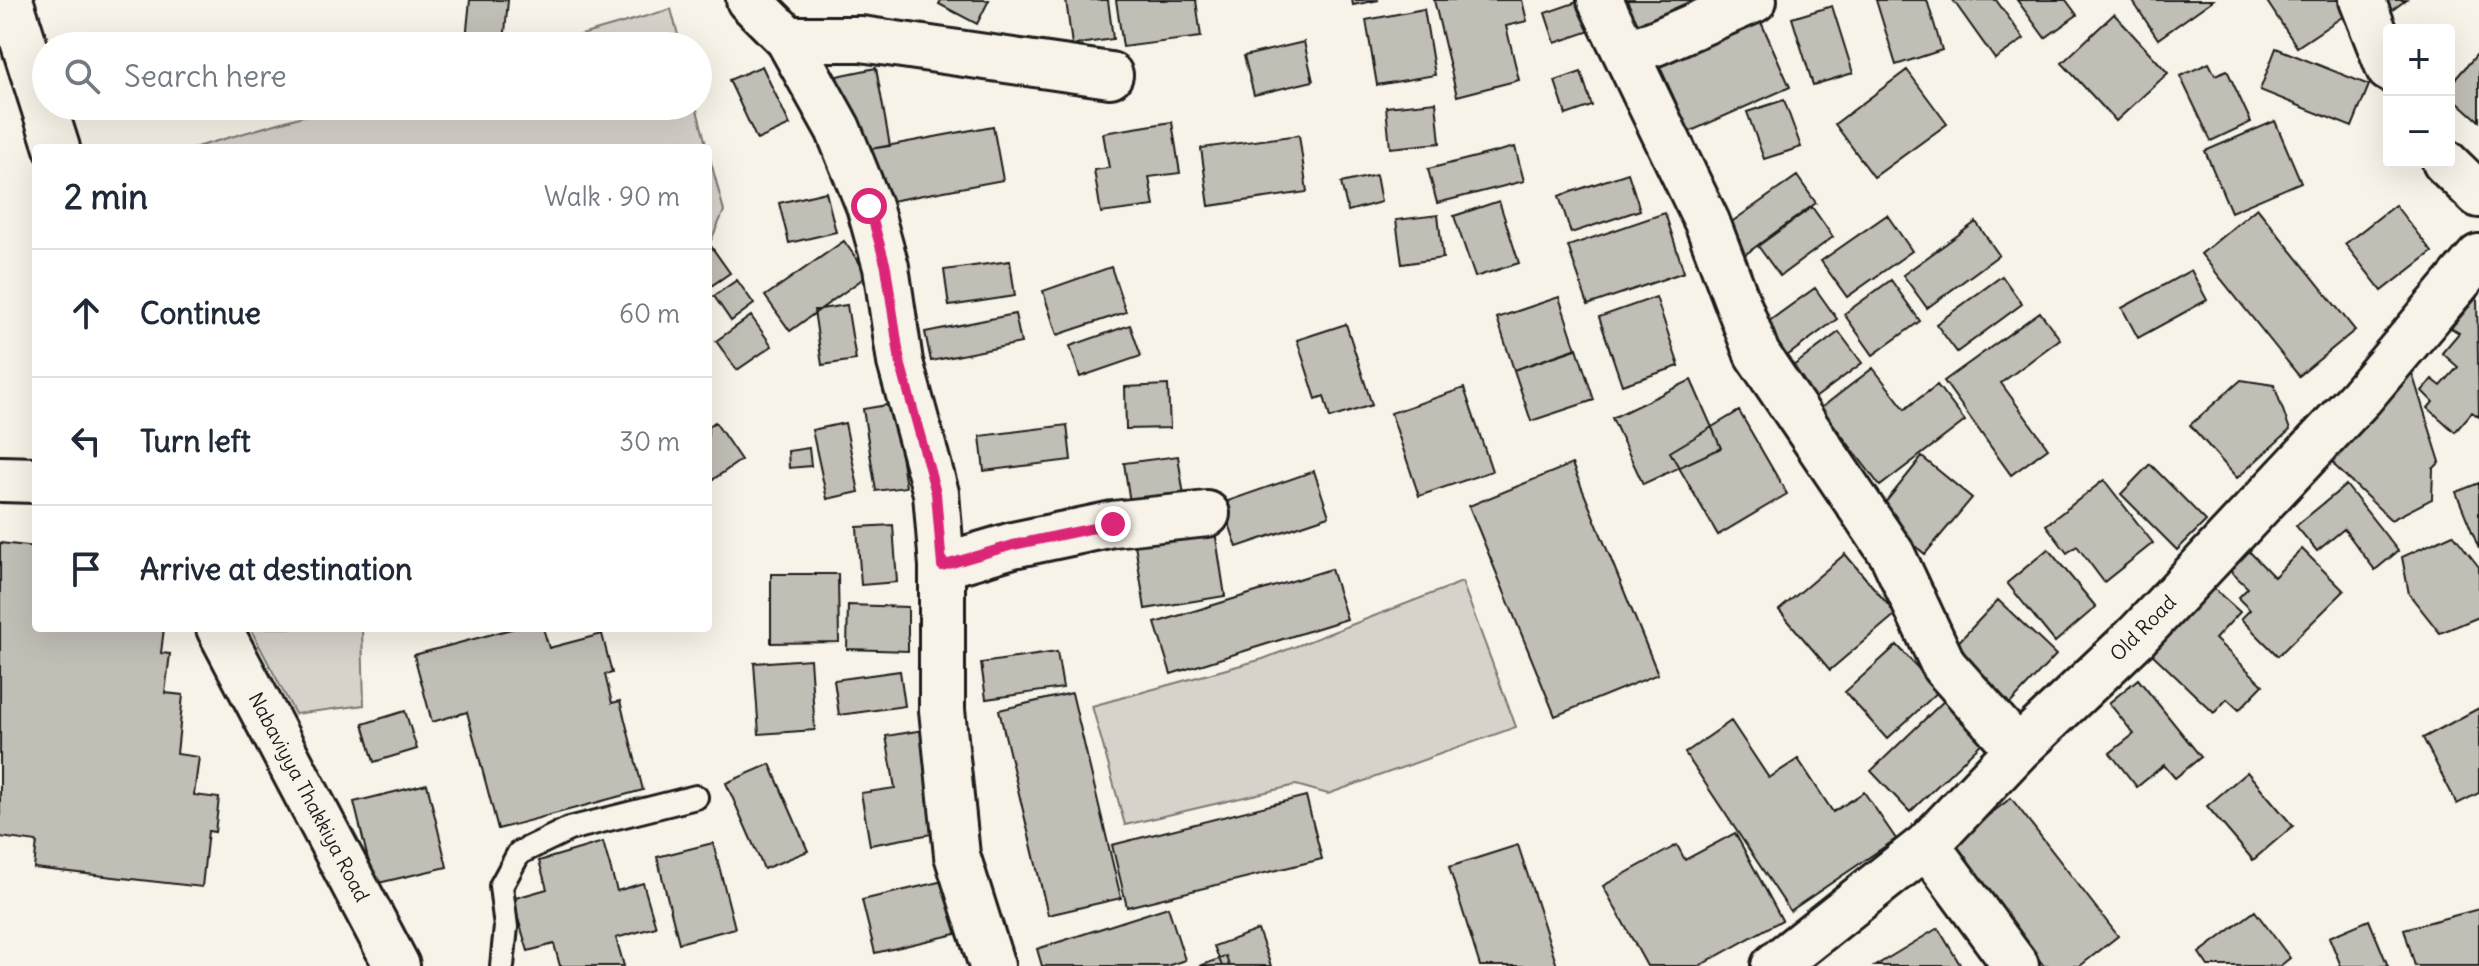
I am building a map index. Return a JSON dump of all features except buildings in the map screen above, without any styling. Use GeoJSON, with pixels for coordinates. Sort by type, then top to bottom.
{"type":"FeatureCollection","features":[{"type":"Feature","properties":{"kind":"street"},"geometry":{"type":"LineString","coordinates":[[10,0],[32,69]]}},
{"type":"Feature","properties":{"kind":"street"},"geometry":{"type":"LineString","coordinates":[[749,0],[788,39],[838,129],[869,206],[886,267],[900,362],[936,493],[942,566],[942,710],[957,855],[992,966]]}},
{"type":"Feature","properties":{"kind":"street"},"geometry":{"type":"LineString","coordinates":[[1600,0],[1707,222],[1757,354],[1892,554],[1944,666],[2018,749]]}},
{"type":"Feature","properties":{"kind":"street"},"geometry":{"type":"LineString","coordinates":[[1626,52],[1655,43],[1754,0]]}},
{"type":"Feature","properties":{"kind":"street"},"geometry":{"type":"LineString","coordinates":[[2362,0],[2383,54]]}},
{"type":"Feature","properties":{"kind":"street"},"geometry":{"type":"LineString","coordinates":[[788,39],[861,39],[1110,75]]}},
{"type":"Feature","properties":{"kind":"street"},"geometry":{"type":"LineString","coordinates":[[48,120],[56,144]]}},
{"type":"Feature","properties":{"kind":"street"},"geometry":{"type":"LineString","coordinates":[[2451,168],[2479,195]]}},
{"type":"Feature","properties":{"kind":"street","name":"Old Road"},"geometry":{"type":"LineString","coordinates":[[1774,966],[1927,845],[2018,749],[2137,636],[2361,397],[2479,257]]}},
{"type":"Feature","properties":{"kind":"street"},"geometry":{"type":"LineString","coordinates":[[0,479],[32,480]]}},
{"type":"Feature","properties":{"kind":"street"},"geometry":{"type":"LineString","coordinates":[[942,566],[1013,545],[1113,524],[1207,514]]}},
{"type":"Feature","properties":{"kind":"street","name":"Nabaviyya Thakkiya Road"},"geometry":{"type":"LineString","coordinates":[[221,632],[397,966]]}},
{"type":"Feature","properties":{"kind":"street"},"geometry":{"type":"LineString","coordinates":[[1927,845],[2016,966]]}},
{"type":"Feature","properties":{"kind":"lane"},"geometry":{"type":"LineString","coordinates":[[502,966],[506,927],[501,886],[519,853],[569,829],[696,797]]}},
{"type":"Feature","properties":{"kind":"shaded area"},"geometry":{"type":"Polygon","coordinates":[[[671,9],[677,32],[591,32],[671,9]]]}},
{"type":"Feature","properties":{"kind":"shaded area"},"geometry":{"type":"Polygon","coordinates":[[[289,120],[700,120],[706,144],[207,144],[289,120]]]}},
{"type":"Feature","properties":{"kind":"shaded area"},"geometry":{"type":"Polygon","coordinates":[[[712,166],[724,211],[712,238],[712,166]]]}},
{"type":"Feature","properties":{"kind":"shaded area"},"geometry":{"type":"Polygon","coordinates":[[[1462,582],[1516,727],[1328,794],[1296,785],[1125,825],[1092,706],[1263,659],[1462,582]]]}},
{"type":"Feature","properties":{"kind":"shaded area"},"geometry":{"type":"Polygon","coordinates":[[[252,632],[362,632],[364,705],[295,714],[252,632]]]}},
{"type":"Feature","properties":{"kind":"route"},"geometry":{"type":"LineString","coordinates":[[869,206],[886,267],[900,362],[936,493],[942,566],[1013,545],[1113,524]]}}]}
